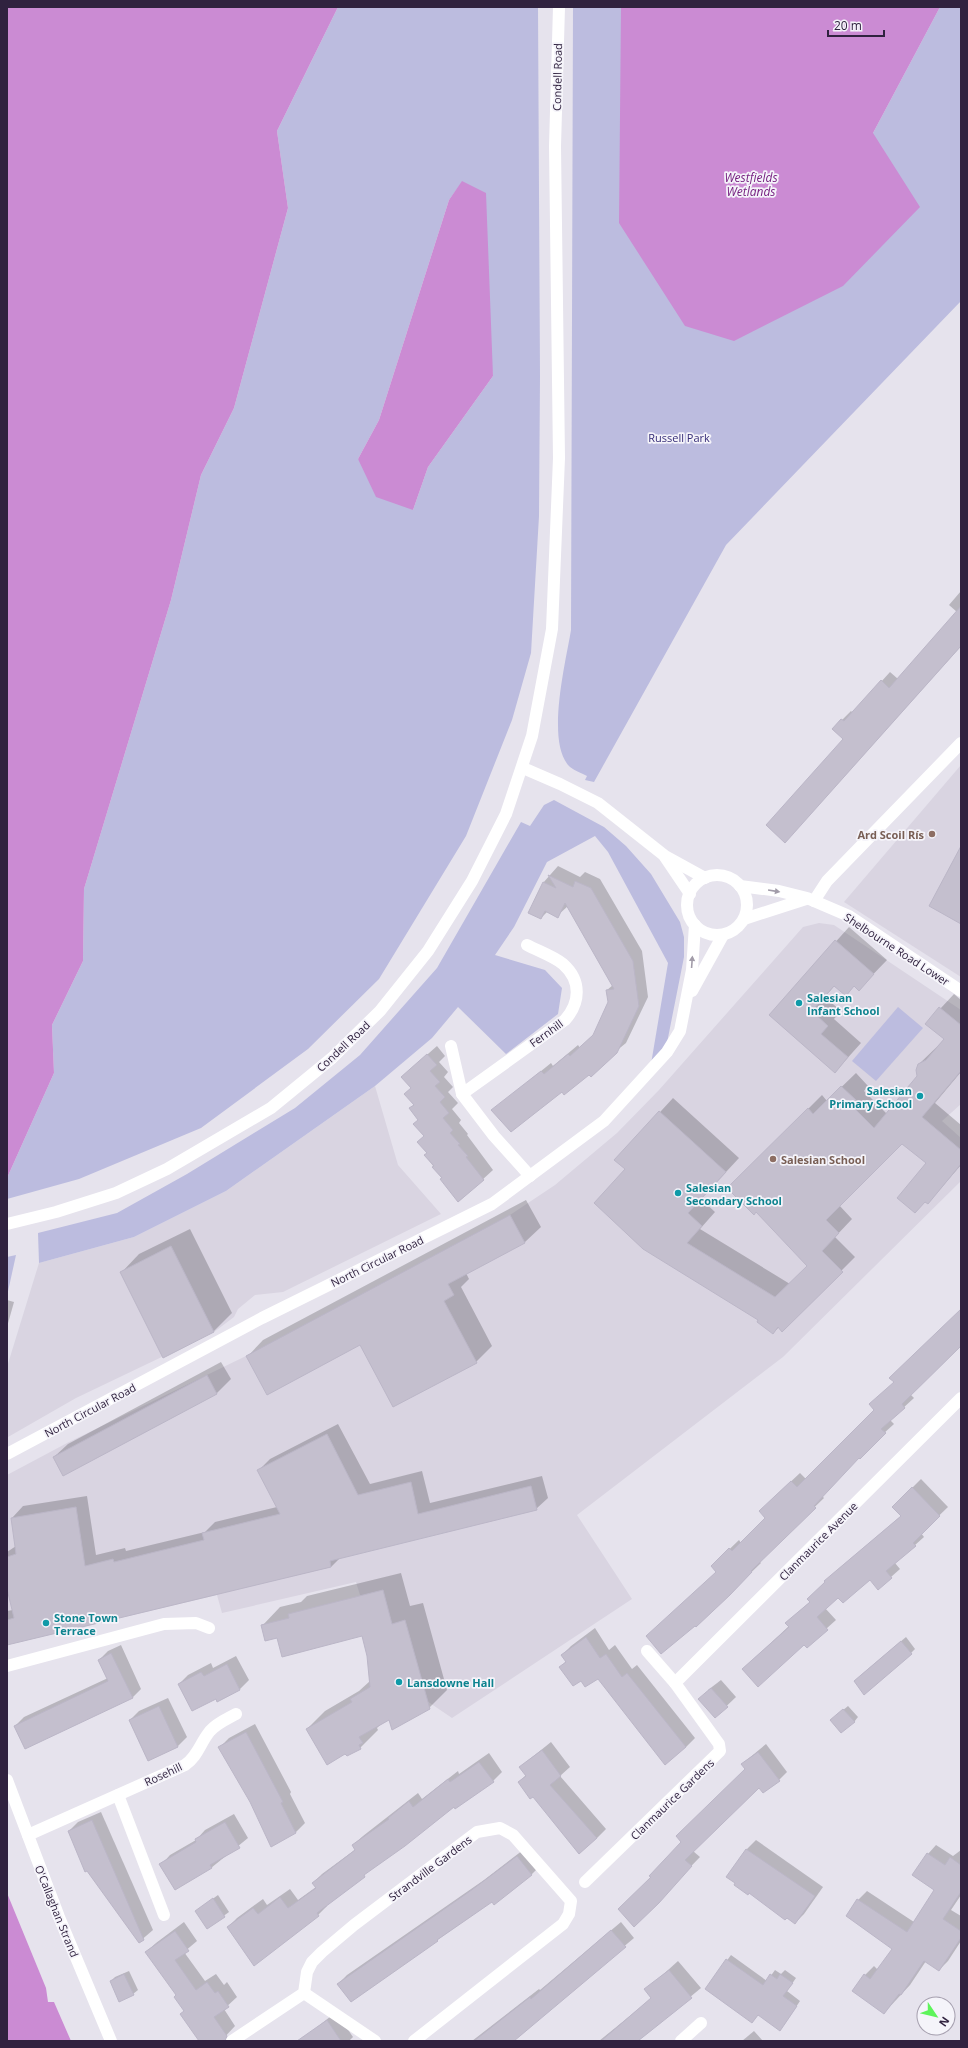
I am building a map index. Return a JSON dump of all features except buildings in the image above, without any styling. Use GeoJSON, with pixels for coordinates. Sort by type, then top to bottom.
{"type":"FeatureCollection","features":[{"type":"Feature","properties":{"kind":"street","name":"Condell Road"},"geometry":{"type":"LineString","coordinates":[[7,1224],[56,1212],[116,1193],[167,1168],[271,1108],[332,1058],[380,1011],[428,951],[472,880],[506,814],[532,736],[552,629],[559,450],[555,146],[559,7]]}},
{"type":"Feature","properties":{"kind":"street"},"geometry":{"type":"LineString","coordinates":[[744,919],[811,899],[961,743]]}},
{"type":"Feature","properties":{"kind":"street"},"geometry":{"type":"LineString","coordinates":[[522,768],[560,784],[598,803],[665,856],[705,878],[694,887],[690,894],[688,910],[694,925],[703,932],[712,935],[723,935],[735,930],[744,919],[747,902],[740,886]]}},
{"type":"Feature","properties":{"kind":"street"},"geometry":{"type":"LineString","coordinates":[[665,856],[690,894]]}},
{"type":"Feature","properties":{"kind":"street","name":"Shelbourne Road Lower"},"geometry":{"type":"LineString","coordinates":[[705,878],[715,875],[724,876],[740,886],[779,891],[811,899],[849,916],[961,990]]}},
{"type":"Feature","properties":{"kind":"street","name":"North Circular Road"},"geometry":{"type":"LineString","coordinates":[[7,1454],[262,1318],[492,1204],[604,1121],[667,1052],[680,1031],[692,970],[694,925]]}},
{"type":"Feature","properties":{"kind":"street","name":"North Circular Road"},"geometry":{"type":"LineString","coordinates":[[687,999],[723,935]]}},
{"type":"Feature","properties":{"kind":"street","name":"Fernhill"},"geometry":{"type":"LineString","coordinates":[[462,1094],[565,1020],[574,1010],[577,998],[576,985],[570,973],[562,964],[527,945]]}},
{"type":"Feature","properties":{"kind":"street"},"geometry":{"type":"LineString","coordinates":[[450,1046],[462,1094],[494,1136],[530,1176]]}},
{"type":"Feature","properties":{"kind":"street","name":"Clanmaurice Avenue"},"geometry":{"type":"LineString","coordinates":[[675,1683],[961,1398]]}},
{"type":"Feature","properties":{"kind":"street"},"geometry":{"type":"LineString","coordinates":[[7,1666],[164,1624],[196,1624],[209,1628]]}},
{"type":"Feature","properties":{"kind":"street","name":"Clanmaurice Gardens"},"geometry":{"type":"LineString","coordinates":[[585,1882],[720,1751],[719,1744],[675,1683],[647,1651]]}},
{"type":"Feature","properties":{"kind":"street","name":"Rosehill"},"geometry":{"type":"LineString","coordinates":[[28,1835],[193,1760],[209,1732],[217,1724],[236,1714]]}},
{"type":"Feature","properties":{"kind":"street","name":"O'Callaghan Strand"},"geometry":{"type":"LineString","coordinates":[[7,1780],[59,1917],[111,2041]]}},
{"type":"Feature","properties":{"kind":"street"},"geometry":{"type":"LineString","coordinates":[[118,1795],[164,1915]]}},
{"type":"Feature","properties":{"kind":"street","name":"Strandville Gardens"},"geometry":{"type":"LineString","coordinates":[[304,1993],[307,1972],[312,1962],[354,1925],[477,1832],[500,1828],[513,1835],[571,1901],[569,1914],[564,1924],[414,2041]]}},
{"type":"Feature","properties":{"kind":"street"},"geometry":{"type":"LineString","coordinates":[[232,2041],[304,1993],[374,2041]]}},
{"type":"Feature","properties":{"kind":"street"},"geometry":{"type":"LineString","coordinates":[[681,2041],[701,2023]]}},
{"type":"Feature","properties":{"kind":"shaded area","name":"Ard Scoil Rís"},"geometry":{"type":"Polygon","coordinates":[[[961,765],[961,977],[844,902],[961,765]]]}},
{"type":"Feature","properties":{"kind":"shaded area"},"geometry":{"type":"Polygon","coordinates":[[[819,923],[834,925],[961,1010],[961,1104],[942,1121],[961,1138],[961,1181],[783,1357],[577,1515],[632,1599],[452,1718],[424,1699],[364,1608],[356,1582],[222,1613],[217,1595],[7,1645],[7,1475],[69,1442],[246,1356],[510,1215],[555,1185],[617,1133],[659,1090],[803,927],[819,923]]]}},
{"type":"Feature","properties":{"kind":"shaded area"},"geometry":{"type":"Polygon","coordinates":[[[375,1086],[398,1165],[441,1214],[283,1292],[255,1295],[238,1309],[234,1317],[214,1332],[76,1398],[8,1437],[7,1367],[39,1263],[134,1237],[226,1191],[375,1086]]]}},
{"type":"Feature","properties":{"kind":"green space"},"geometry":{"type":"Polygon","coordinates":[[[338,7],[538,7],[540,376],[539,516],[531,653],[512,720],[466,836],[379,979],[308,1049],[201,1128],[79,1179],[7,1199],[7,1178],[54,1073],[52,1025],[83,961],[84,889],[171,600],[201,475],[234,408],[288,208],[277,131],[338,7]],[[462,182],[449,200],[379,420],[358,459],[413,510],[428,467],[493,376],[462,182]]]}},
{"type":"Feature","properties":{"kind":"green space","name":"Russell Park"},"geometry":{"type":"Polygon","coordinates":[[[573,7],[621,7],[621,26],[873,133],[940,7],[961,7],[961,301],[726,545],[594,782],[585,780],[587,776],[570,767],[563,756],[559,740],[558,722],[559,702],[571,630],[573,7]]]}},
{"type":"Feature","properties":{"kind":"green space"},"geometry":{"type":"Polygon","coordinates":[[[554,800],[604,827],[626,846],[651,874],[680,922],[684,937],[684,957],[666,1048],[651,1064],[668,963],[608,852],[595,836],[547,862],[514,927],[495,955],[545,970],[562,988],[558,1014],[506,1054],[458,1007],[432,1038],[375,1086],[226,1191],[134,1237],[39,1263],[38,1233],[117,1213],[187,1174],[295,1108],[360,1055],[437,968],[521,822],[530,826],[544,805],[554,800]]]}},
{"type":"Feature","properties":{"kind":"green space"},"geometry":{"type":"Polygon","coordinates":[[[898,1007],[923,1028],[876,1081],[852,1061],[898,1007]]]}},
{"type":"Feature","properties":{"kind":"green space"},"geometry":{"type":"Polygon","coordinates":[[[16,1255],[7,1296],[7,1257],[16,1255]]]}},
{"type":"Feature","properties":{"kind":"water"},"geometry":{"type":"Polygon","coordinates":[[[7,7],[338,7],[277,131],[288,208],[234,408],[201,475],[171,600],[84,889],[83,961],[52,1025],[54,1073],[7,1178],[7,7]]]}},
{"type":"Feature","properties":{"kind":"water","name":"Westfields Wetlands"},"geometry":{"type":"Polygon","coordinates":[[[621,7],[940,7],[873,133],[920,207],[843,286],[734,341],[685,326],[619,223],[621,7]]]}},
{"type":"Feature","properties":{"kind":"water"},"geometry":{"type":"Polygon","coordinates":[[[462,181],[486,193],[493,376],[428,467],[413,510],[376,497],[358,459],[379,420],[449,200],[462,181]]]}},
{"type":"Feature","properties":{"kind":"water"},"geometry":{"type":"Polygon","coordinates":[[[7,1893],[46,1988],[48,2002],[54,2002],[71,2041],[7,2041],[7,1893]]]}},
{"type":"Feature","properties":{"kind":"place","name":"Ard Scoil Rís"},"geometry":{"type":"Point","coordinates":[932,834]}},
{"type":"Feature","properties":{"kind":"place","name":"Salesian Infant School"},"geometry":{"type":"Point","coordinates":[799,1003]}},
{"type":"Feature","properties":{"kind":"place","name":"Salesian Primary School"},"geometry":{"type":"Point","coordinates":[920,1096]}},
{"type":"Feature","properties":{"kind":"place","name":"Salesian School"},"geometry":{"type":"Point","coordinates":[773,1159]}},
{"type":"Feature","properties":{"kind":"place","name":"Salesian Secondary School"},"geometry":{"type":"Point","coordinates":[678,1193]}},
{"type":"Feature","properties":{"kind":"place","name":"Stone Town Terrace"},"geometry":{"type":"Point","coordinates":[46,1623]}},
{"type":"Feature","properties":{"kind":"place","name":"Lansdowne Hall"},"geometry":{"type":"Point","coordinates":[399,1682]}}]}
